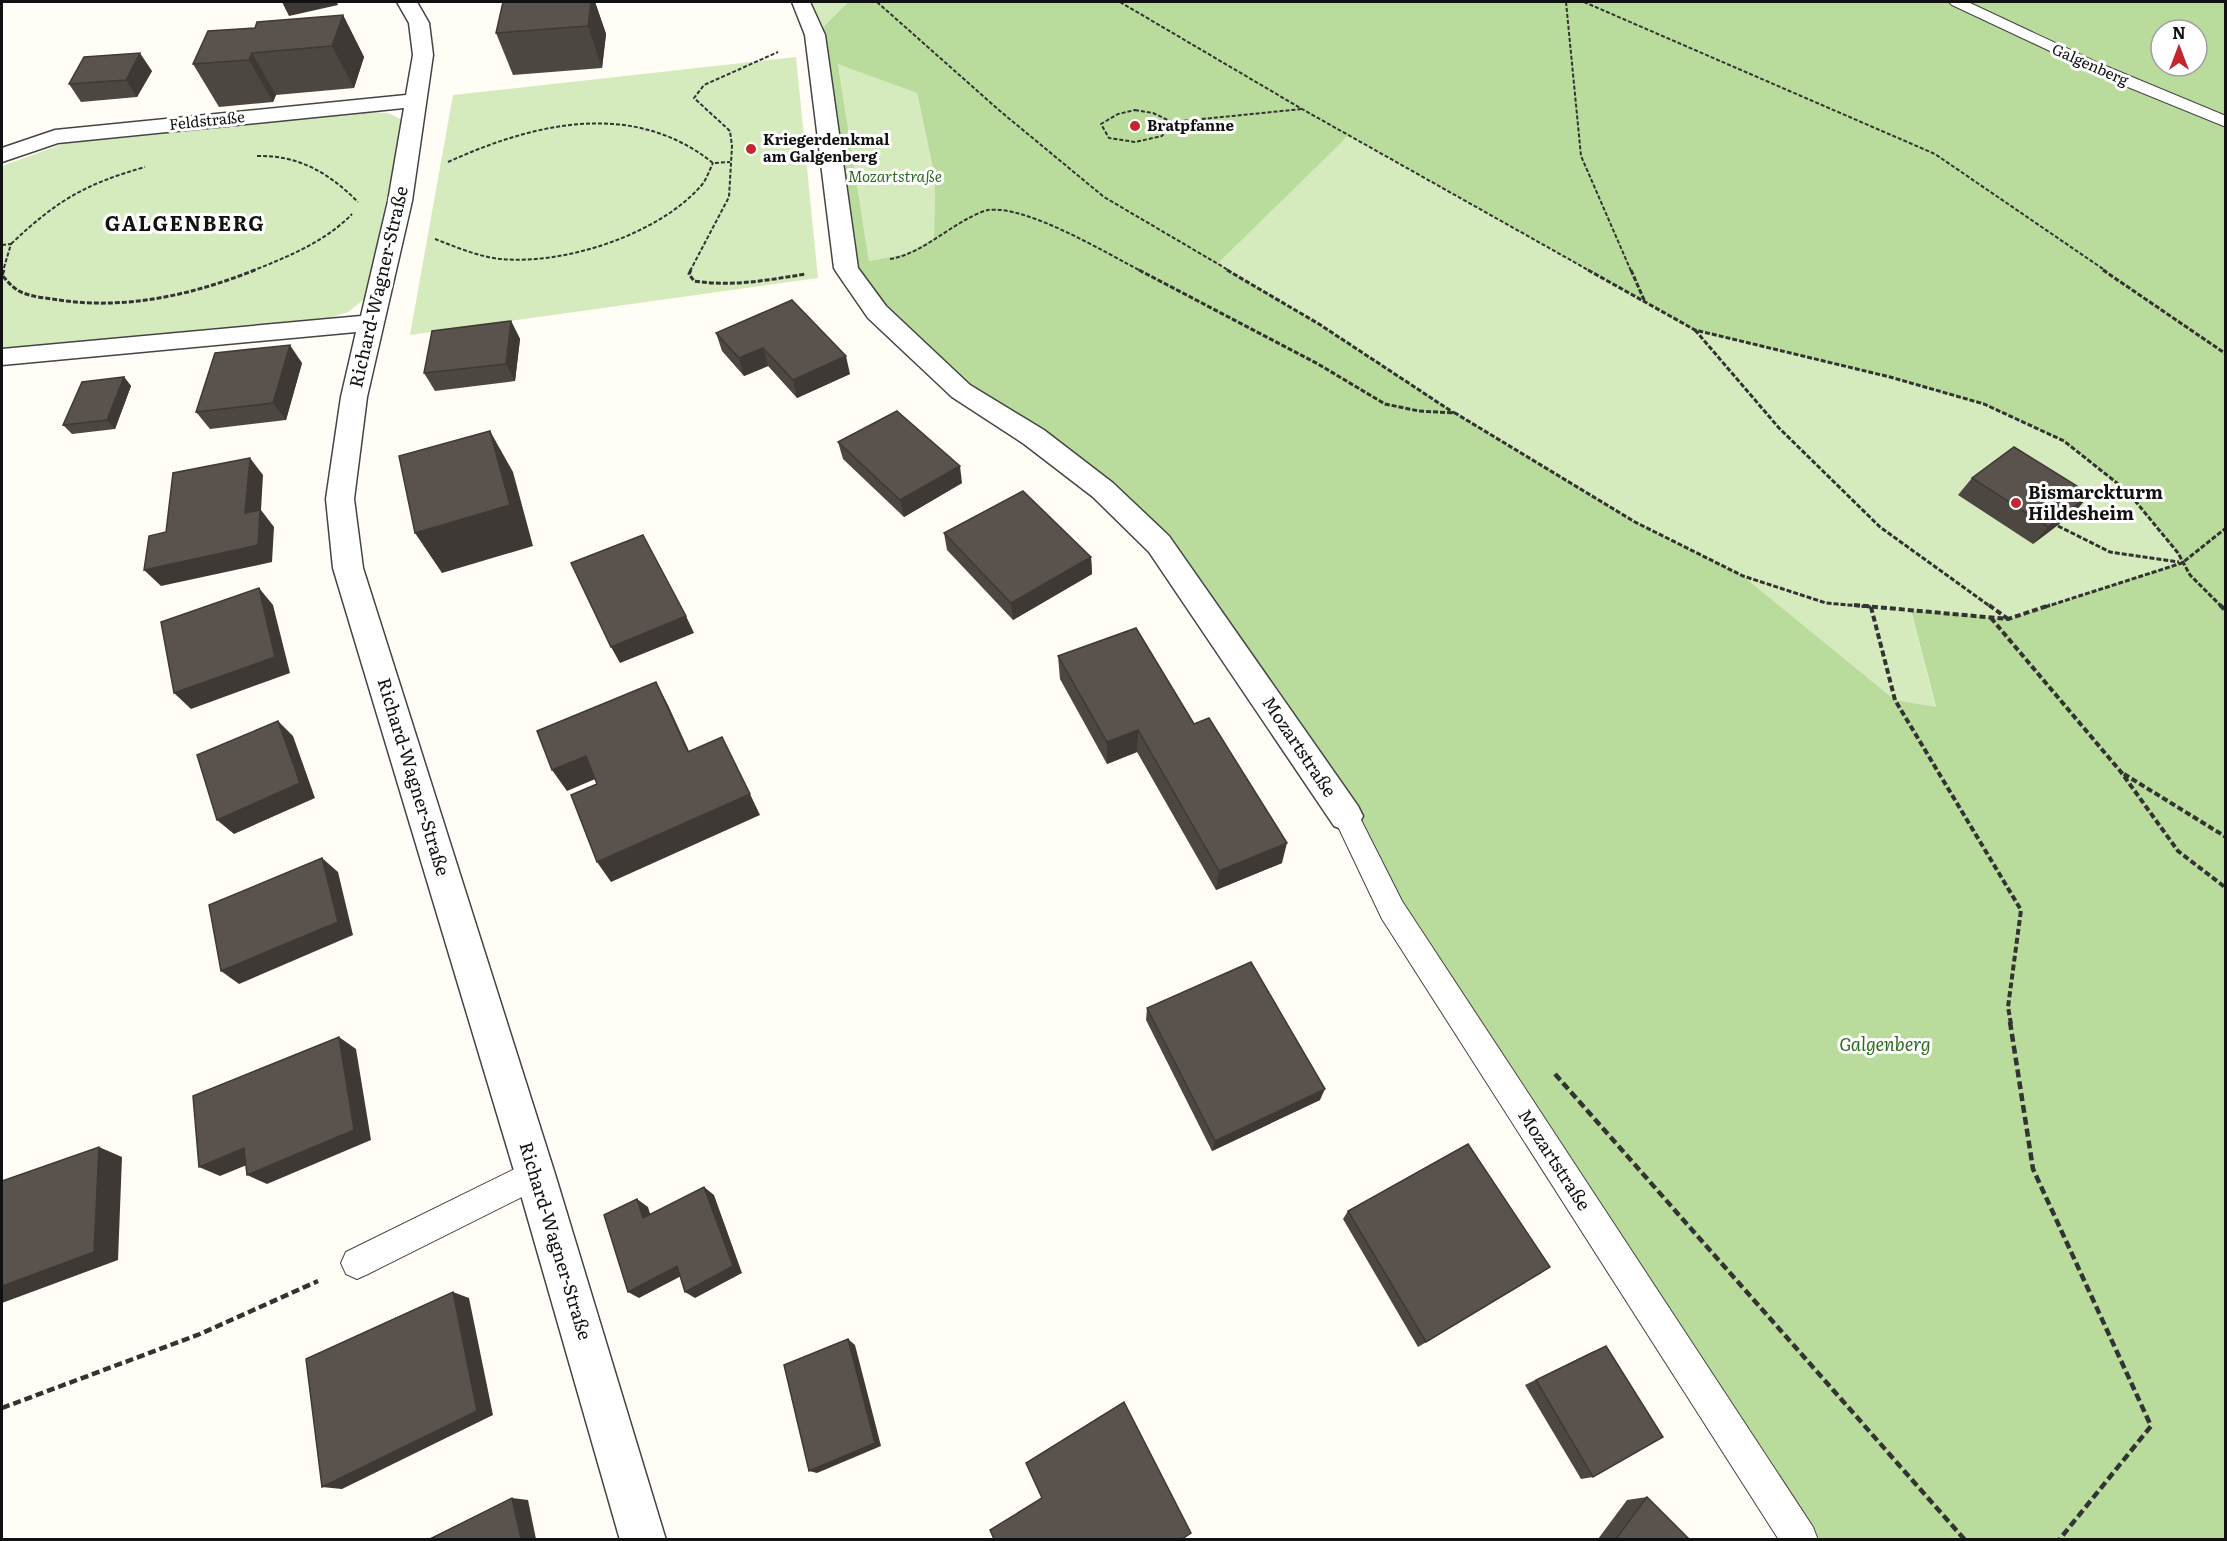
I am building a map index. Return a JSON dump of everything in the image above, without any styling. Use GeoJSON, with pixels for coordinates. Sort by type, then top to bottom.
{"type":"FeatureCollection","features":[{"type":"Feature","properties":{"kind":"street","name":"Richard-Wagner-Straße"},"geometry":{"type":"LineString","coordinates":[[407,2],[419,23],[423,55],[400,203],[354,397],[340,499],[348,568],[535,1173],[644,1539]]}},
{"type":"Feature","properties":{"kind":"street","name":"Mozartstraße"},"geometry":{"type":"LineString","coordinates":[[801,2],[815,35],[846,267],[877,312],[961,391],[1034,437],[1103,490],[1159,544],[1346,816]]}},
{"type":"Feature","properties":{"kind":"street","name":"Feldstraße"},"geometry":{"type":"LineString","coordinates":[[2,155],[55,137],[416,100]]}},
{"type":"Feature","properties":{"kind":"street"},"geometry":{"type":"LineString","coordinates":[[2,357],[371,323]]}},
{"type":"Feature","properties":{"kind":"lane","name":"Galgenberg"},"geometry":{"type":"LineString","coordinates":[[1957,2],[2075,59],[2226,122]]}},
{"type":"Feature","properties":{"kind":"lane","name":"Mozartstraße"},"geometry":{"type":"LineString","coordinates":[[1346,816],[1392,910],[1800,1539]]}},
{"type":"Feature","properties":{"kind":"lane"},"geometry":{"type":"LineString","coordinates":[[357,1263],[535,1173]]}},
{"type":"Feature","properties":{"kind":"path"},"geometry":{"type":"LineString","coordinates":[[877,2],[1000,111],[1104,197],[1319,324],[1455,413],[1635,522],[1743,576],[1826,603],[2008,619],[2182,563],[2226,528]]}},
{"type":"Feature","properties":{"kind":"path"},"geometry":{"type":"LineString","coordinates":[[1120,2],[1302,109],[1695,330],[1890,376],[1984,404],[2064,441],[2127,491],[2178,553],[2190,575],[2226,611]]}},
{"type":"Feature","properties":{"kind":"path"},"geometry":{"type":"LineString","coordinates":[[1566,2],[1581,156],[1646,303]]}},
{"type":"Feature","properties":{"kind":"path"},"geometry":{"type":"LineString","coordinates":[[1584,2],[1935,154],[2226,354]]}},
{"type":"Feature","properties":{"kind":"path"},"geometry":{"type":"LineString","coordinates":[[815,35],[704,85],[696,92],[694,98],[730,131],[732,146],[729,197],[689,274],[694,281],[710,284],[769,280],[907,256],[968,219],[988,210],[1018,214],[1073,235],[1318,364],[1384,404],[1419,411],[1455,413]]}},
{"type":"Feature","properties":{"kind":"path"},"geometry":{"type":"LineString","coordinates":[[1172,122],[1162,136],[1135,142],[1109,138],[1101,124],[1114,113],[1136,109],[1156,113],[1172,122],[1302,109]]}},
{"type":"Feature","properties":{"kind":"path"},"geometry":{"type":"LineString","coordinates":[[147,166],[117,175],[67,196],[11,244],[2,275],[16,290],[66,302],[140,300],[175,296],[227,281],[275,262],[340,228],[360,205],[400,203],[474,150],[517,135],[578,123],[654,131],[689,144],[713,163],[730,162]]}},
{"type":"Feature","properties":{"kind":"path"},"geometry":{"type":"LineString","coordinates":[[247,156],[281,156],[316,170],[344,186],[360,205]]}},
{"type":"Feature","properties":{"kind":"path"},"geometry":{"type":"LineString","coordinates":[[400,203],[463,250],[501,259],[548,259],[597,248],[648,226],[689,199],[711,174],[713,163]]}},
{"type":"Feature","properties":{"kind":"path"},"geometry":{"type":"LineString","coordinates":[[2,245],[11,244]]}},
{"type":"Feature","properties":{"kind":"path"},"geometry":{"type":"LineString","coordinates":[[1695,330],[1779,428],[1880,527],[2008,619]]}},
{"type":"Feature","properties":{"kind":"path"},"geometry":{"type":"LineString","coordinates":[[2058,526],[2110,552],[2182,563]]}},
{"type":"Feature","properties":{"kind":"path"},"geometry":{"type":"LineString","coordinates":[[1871,607],[1895,700],[2021,910],[2008,1007],[2033,1169],[2151,1426],[2059,1539]]}},
{"type":"Feature","properties":{"kind":"path"},"geometry":{"type":"LineString","coordinates":[[1990,617],[2121,772],[2178,851],[2226,888]]}},
{"type":"Feature","properties":{"kind":"path"},"geometry":{"type":"LineString","coordinates":[[2121,772],[2226,837]]}},
{"type":"Feature","properties":{"kind":"path"},"geometry":{"type":"LineString","coordinates":[[1549,1067],[1965,1539]]}},
{"type":"Feature","properties":{"kind":"path"},"geometry":{"type":"LineString","coordinates":[[2,1408],[200,1334],[357,1263]]}},
{"type":"Feature","properties":{"kind":"green space"},"geometry":{"type":"Polygon","coordinates":[[[801,2],[848,2],[815,35],[801,2]]]}},
{"type":"Feature","properties":{"kind":"green space","name":"Galgenberg"},"geometry":{"type":"Polygon","coordinates":[[[848,2],[2225,2],[2225,1539],[1800,1539],[1159,544],[961,391],[846,268],[815,35],[848,2]],[[838,64],[869,261],[905,254],[934,238],[935,178],[917,93],[838,64]],[[1349,135],[1217,264],[1319,324],[1455,413],[1635,522],[1743,576],[1895,700],[1936,707],[1911,610],[2008,619],[2181,563],[2178,553],[2127,491],[2064,441],[1983,404],[1890,377],[1695,330],[1349,135]]]}},
{"type":"Feature","properties":{"kind":"green space"},"geometry":{"type":"Polygon","coordinates":[[[796,57],[818,278],[410,335],[453,95],[796,57]]]}},
{"type":"Feature","properties":{"kind":"green space","name":"Mozartstraße"},"geometry":{"type":"Polygon","coordinates":[[[838,63],[917,93],[935,178],[934,238],[905,254],[869,261],[838,63]]]}},
{"type":"Feature","properties":{"kind":"green space"},"geometry":{"type":"Polygon","coordinates":[[[361,112],[388,113],[403,120],[366,298],[348,312],[320,321],[2,352],[2,167],[62,144],[131,133],[361,112]]]}},
{"type":"Feature","properties":{"kind":"green space"},"geometry":{"type":"Polygon","coordinates":[[[1349,135],[1695,330],[1890,377],[1984,404],[2064,441],[2127,491],[2178,553],[2182,563],[2008,619],[1911,611],[1936,708],[1895,700],[1743,576],[1635,522],[1455,413],[1319,324],[1216,263],[1349,135]]]}},
{"type":"Feature","properties":{"kind":"building"},"geometry":{"type":"Polygon","coordinates":[[[503,2],[591,2],[588,26],[496,33],[503,2]]]}},
{"type":"Feature","properties":{"kind":"building"},"geometry":{"type":"Polygon","coordinates":[[[343,15],[332,46],[252,53],[249,60],[193,64],[208,31],[255,28],[257,22],[343,15]]]}},
{"type":"Feature","properties":{"kind":"building"},"geometry":{"type":"Polygon","coordinates":[[[140,53],[126,80],[69,84],[84,57],[140,53]]]}},
{"type":"Feature","properties":{"kind":"building"},"geometry":{"type":"Polygon","coordinates":[[[792,300],[846,356],[793,380],[763,348],[739,358],[716,333],[792,300]]]}},
{"type":"Feature","properties":{"kind":"building"},"geometry":{"type":"Polygon","coordinates":[[[511,321],[506,364],[424,373],[432,331],[511,321]]]}},
{"type":"Feature","properties":{"kind":"building"},"geometry":{"type":"Polygon","coordinates":[[[290,345],[273,403],[196,412],[215,353],[290,345]]]}},
{"type":"Feature","properties":{"kind":"building"},"geometry":{"type":"Polygon","coordinates":[[[124,377],[107,420],[63,425],[82,382],[124,377]]]}},
{"type":"Feature","properties":{"kind":"building"},"geometry":{"type":"Polygon","coordinates":[[[897,411],[960,466],[900,500],[838,442],[897,411]]]}},
{"type":"Feature","properties":{"kind":"building"},"geometry":{"type":"Polygon","coordinates":[[[490,431],[510,505],[415,533],[399,456],[490,431]]]}},
{"type":"Feature","properties":{"kind":"building"},"geometry":{"type":"Polygon","coordinates":[[[2014,447],[2090,494],[2048,527],[1972,478],[2014,447]]]}},
{"type":"Feature","properties":{"kind":"building"},"geometry":{"type":"Polygon","coordinates":[[[250,458],[245,513],[260,510],[258,545],[144,570],[149,536],[166,532],[173,473],[250,458]]]}},
{"type":"Feature","properties":{"kind":"building"},"geometry":{"type":"Polygon","coordinates":[[[1023,491],[1091,557],[1011,603],[944,533],[1023,491]]]}},
{"type":"Feature","properties":{"kind":"building"},"geometry":{"type":"Polygon","coordinates":[[[643,535],[686,616],[611,647],[571,563],[643,535]]]}},
{"type":"Feature","properties":{"kind":"building"},"geometry":{"type":"Polygon","coordinates":[[[259,588],[275,657],[174,693],[161,622],[259,588]]]}},
{"type":"Feature","properties":{"kind":"building"},"geometry":{"type":"Polygon","coordinates":[[[1136,628],[1194,724],[1209,718],[1287,843],[1219,871],[1138,730],[1107,742],[1058,656],[1136,628]]]}},
{"type":"Feature","properties":{"kind":"building"},"geometry":{"type":"Polygon","coordinates":[[[656,682],[688,752],[722,737],[750,794],[597,862],[571,795],[597,784],[586,756],[552,770],[537,731],[656,682]]]}},
{"type":"Feature","properties":{"kind":"building"},"geometry":{"type":"Polygon","coordinates":[[[278,721],[300,783],[217,820],[197,755],[278,721]]]}},
{"type":"Feature","properties":{"kind":"building"},"geometry":{"type":"Polygon","coordinates":[[[322,858],[338,922],[221,971],[209,905],[322,858]]]}},
{"type":"Feature","properties":{"kind":"building"},"geometry":{"type":"Polygon","coordinates":[[[1251,962],[1325,1089],[1215,1141],[1147,1008],[1251,962]]]}},
{"type":"Feature","properties":{"kind":"building"},"geometry":{"type":"Polygon","coordinates":[[[339,1037],[354,1130],[247,1175],[244,1148],[199,1167],[193,1096],[339,1037]]]}},
{"type":"Feature","properties":{"kind":"building"},"geometry":{"type":"Polygon","coordinates":[[[1468,1144],[1550,1267],[1426,1342],[1348,1211],[1468,1144]]]}},
{"type":"Feature","properties":{"kind":"building"},"geometry":{"type":"Polygon","coordinates":[[[99,1147],[94,1252],[2,1286],[2,1181],[99,1147]]]}},
{"type":"Feature","properties":{"kind":"building"},"geometry":{"type":"Polygon","coordinates":[[[704,1187],[733,1266],[685,1292],[677,1266],[628,1292],[604,1215],[637,1199],[643,1218],[704,1187]]]}},
{"type":"Feature","properties":{"kind":"building"},"geometry":{"type":"Polygon","coordinates":[[[453,1292],[477,1411],[322,1487],[306,1359],[453,1292]]]}},
{"type":"Feature","properties":{"kind":"building"},"geometry":{"type":"Polygon","coordinates":[[[848,1339],[875,1443],[809,1471],[784,1365],[848,1339]]]}},
{"type":"Feature","properties":{"kind":"building"},"geometry":{"type":"Polygon","coordinates":[[[1606,1346],[1663,1437],[1593,1477],[1536,1380],[1606,1346]]]}},
{"type":"Feature","properties":{"kind":"building"},"geometry":{"type":"Polygon","coordinates":[[[1124,1402],[1191,1533],[1182,1539],[994,1539],[990,1530],[1042,1498],[1026,1463],[1124,1402]]]}},
{"type":"Feature","properties":{"kind":"building"},"geometry":{"type":"Polygon","coordinates":[[[1647,1497],[1689,1539],[1616,1539],[1647,1497]]]}},
{"type":"Feature","properties":{"kind":"building"},"geometry":{"type":"Polygon","coordinates":[[[512,1498],[521,1539],[430,1539],[512,1498]]]}},
{"type":"Feature","properties":{"kind":"place","name":"Bratpfanne"},"geometry":{"type":"Point","coordinates":[1135,126]}},
{"type":"Feature","properties":{"kind":"place","name":"Kriegerdenkmal am Galgenberg"},"geometry":{"type":"Point","coordinates":[751,149]}},
{"type":"Feature","properties":{"kind":"place","name":"Bismarckturm Hildesheim"},"geometry":{"type":"Point","coordinates":[2016,503]}},
{"type":"Feature","properties":{"kind":"district","name":"GALGENBERG"},"geometry":{"type":"Point","coordinates":[185,224]}}]}
